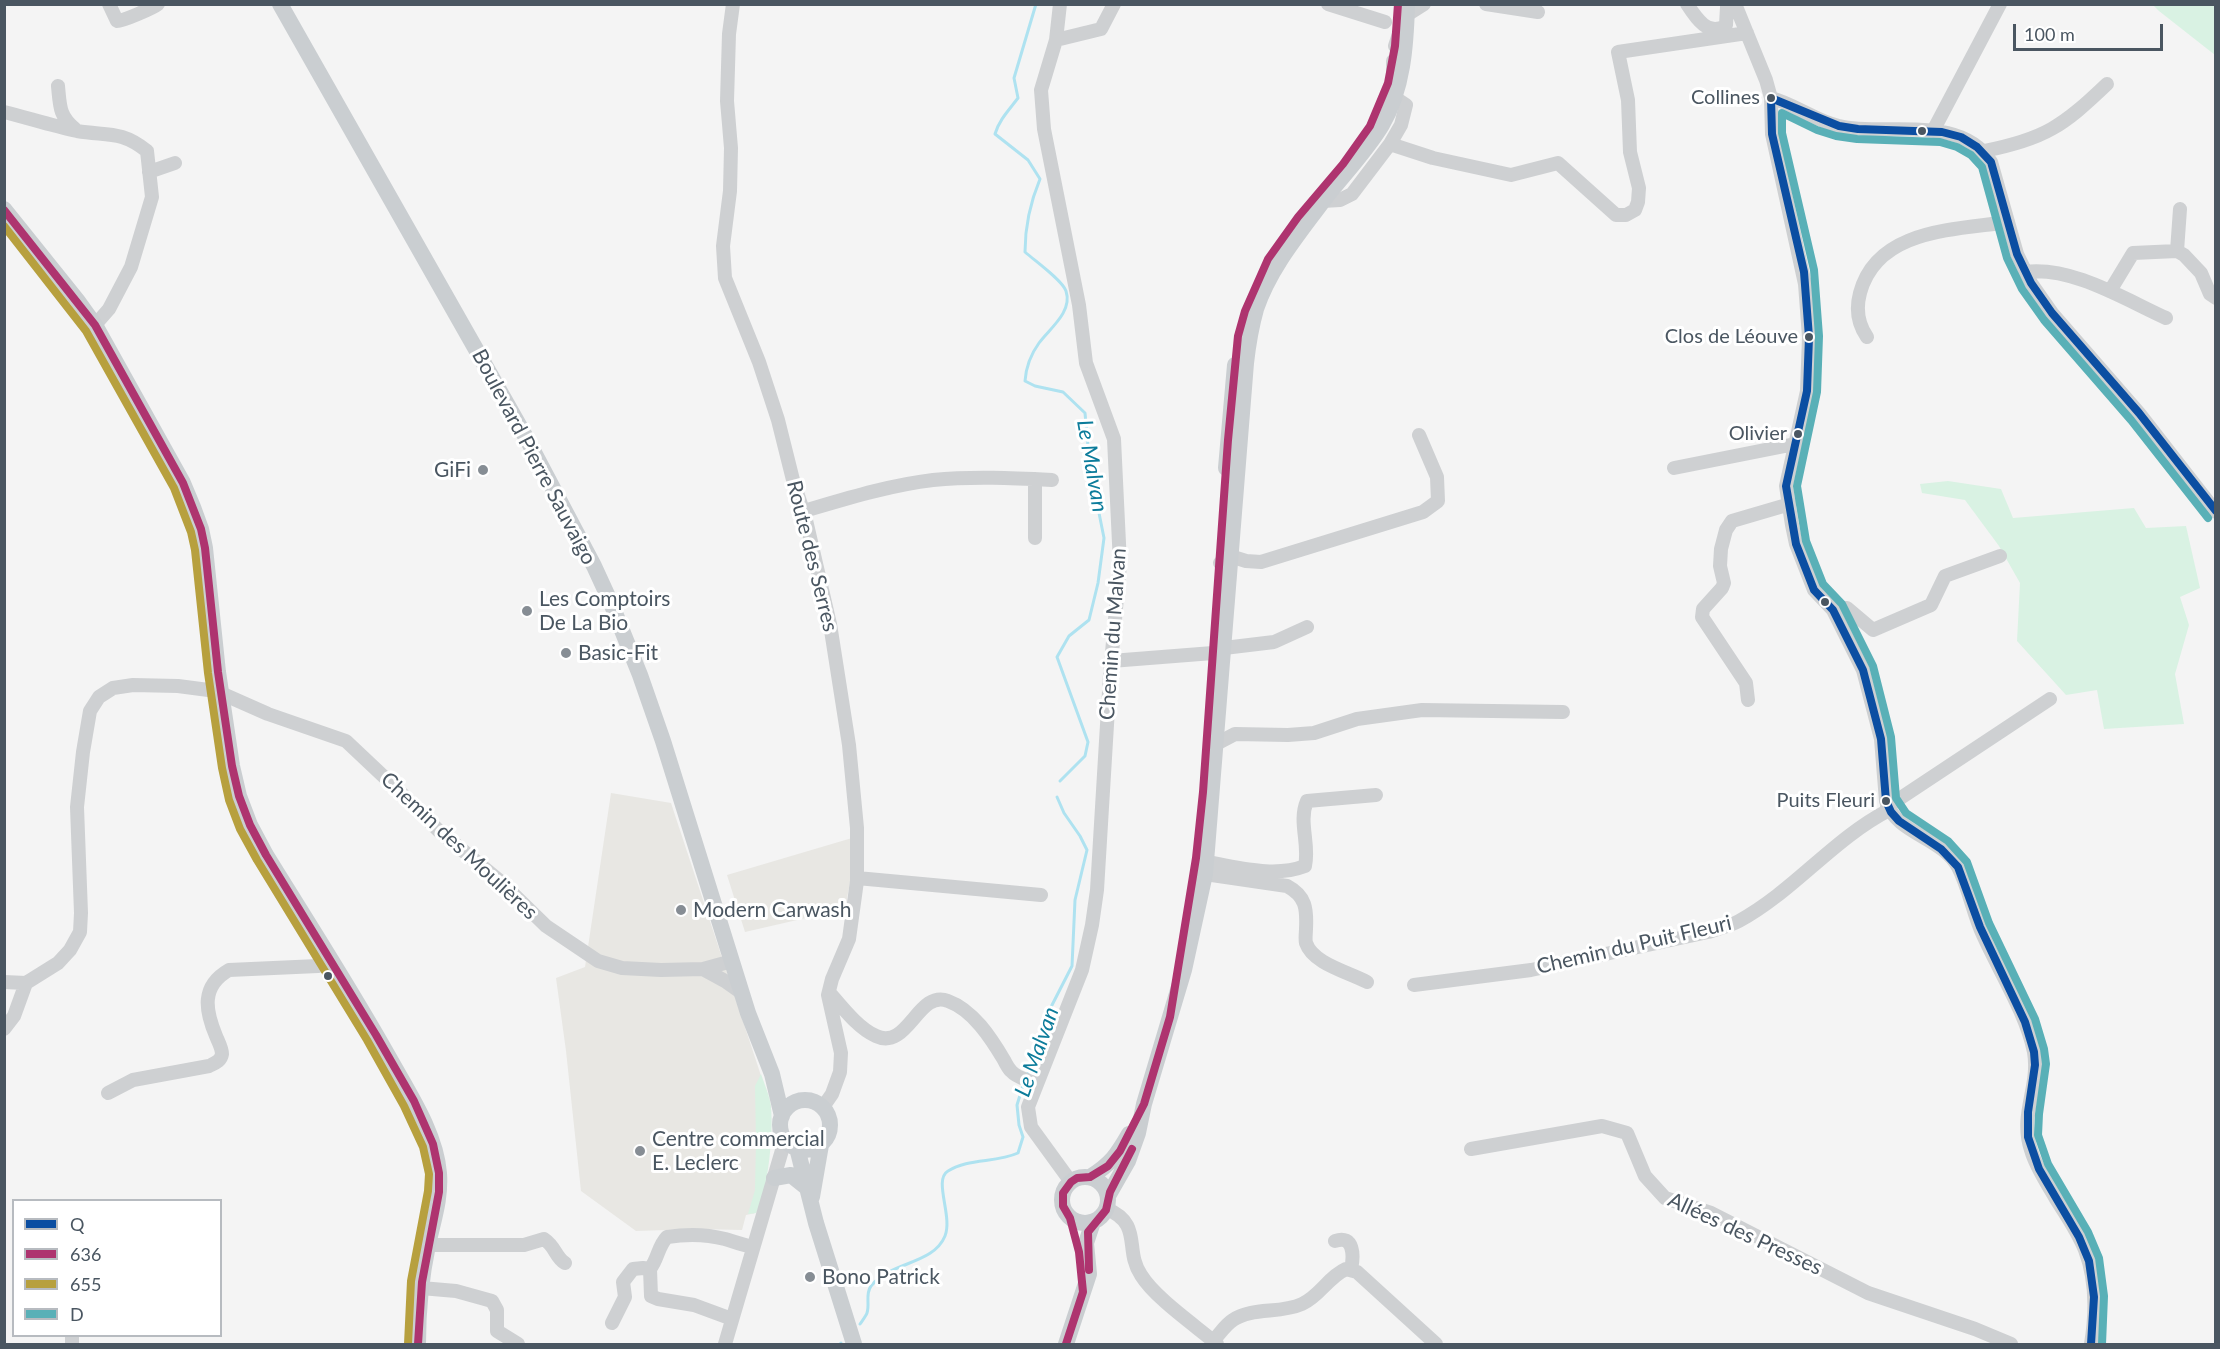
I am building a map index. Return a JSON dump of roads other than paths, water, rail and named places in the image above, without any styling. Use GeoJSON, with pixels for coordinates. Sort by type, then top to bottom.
{"type":"FeatureCollection","features":[{"type":"Feature","properties":{"kind":"main road","name":"Boulevard Pierre Sauvaigo"},"geometry":{"type":"LineString","coordinates":[[280,4],[524,434],[594,566],[640,675],[663,741],[753,1029],[772,1074],[782,1116]]}},
{"type":"Feature","properties":{"kind":"main road"},"geometry":{"type":"LineString","coordinates":[[1170,1017],[1197,847],[1219,651],[1232,389],[1238,336],[1245,311],[1268,259],[1370,126],[1388,83],[1404,7]]}},
{"type":"Feature","properties":{"kind":"main road"},"geometry":{"type":"LineString","coordinates":[[1225,560],[1246,363],[1256,309],[1275,269],[1323,201],[1383,124],[1394,97],[1402,63],[1404,7]]}},
{"type":"Feature","properties":{"kind":"main road"},"geometry":{"type":"LineString","coordinates":[[4,209],[77,300],[94,325],[183,483],[201,530],[220,693],[239,796],[250,825],[266,855],[400,1078],[429,1135],[439,1173],[437,1210],[421,1288],[418,1344]]}},
{"type":"Feature","properties":{"kind":"main road"},"geometry":{"type":"LineString","coordinates":[[1070,1218],[1083,1223],[1100,1218],[1128,1161],[1184,970],[1205,868],[1218,714],[1219,651]]}},
{"type":"Feature","properties":{"kind":"main road","name":"Boulevard Pierre Sauvaigo"},"geometry":{"type":"LineString","coordinates":[[772,1074],[802,1100]]}},
{"type":"Feature","properties":{"kind":"main road"},"geometry":{"type":"LineString","coordinates":[[791,1144],[807,1150],[821,1145],[828,1137],[831,1126],[829,1115],[823,1107],[815,1102],[802,1100],[790,1106],[782,1116],[780,1126],[804,1169],[808,1194],[854,1344]]}},
{"type":"Feature","properties":{"kind":"main road"},"geometry":{"type":"LineString","coordinates":[[1083,1292],[1079,1252],[1070,1218],[1062,1200],[1066,1186],[1077,1178],[1090,1177],[1115,1159],[1144,1104]]}},
{"type":"Feature","properties":{"kind":"main road"},"geometry":{"type":"LineString","coordinates":[[808,1194],[815,1186],[821,1145]]}},
{"type":"Feature","properties":{"kind":"main road"},"geometry":{"type":"LineString","coordinates":[[774,1178],[791,1175],[808,1194]]}},
{"type":"Feature","properties":{"kind":"main road"},"geometry":{"type":"LineString","coordinates":[[1090,1177],[1102,1184],[1107,1202]]}},
{"type":"Feature","properties":{"kind":"main road"},"geometry":{"type":"LineString","coordinates":[[1066,1344],[1089,1274],[1086,1243],[1092,1222]]}},
{"type":"Feature","properties":{"kind":"street"},"geometry":{"type":"LineString","coordinates":[[109,4],[117,21],[122,22],[137,12],[158,4]]}},
{"type":"Feature","properties":{"kind":"street","name":"Route des Serres"},"geometry":{"type":"LineString","coordinates":[[733,4],[729,34],[727,101],[730,192],[723,246],[726,278],[759,362],[804,511],[830,624],[849,745],[857,828],[857,878],[849,939],[829,992],[841,1053],[840,1072],[832,1094],[823,1107]]}},
{"type":"Feature","properties":{"kind":"street","name":"Chemin du Malvan"},"geometry":{"type":"LineString","coordinates":[[1060,4],[1056,40],[1041,90],[1044,129],[1079,305],[1086,363],[1095,393],[1114,439],[1120,564],[1111,661],[1098,871],[1092,925],[1082,970],[1028,1107],[1030,1127],[1071,1182]]}},
{"type":"Feature","properties":{"kind":"street"},"geometry":{"type":"LineString","coordinates":[[1056,40],[1101,29],[1114,4]]}},
{"type":"Feature","properties":{"kind":"street"},"geometry":{"type":"LineString","coordinates":[[1328,4],[1385,22]]}},
{"type":"Feature","properties":{"kind":"street"},"geometry":{"type":"LineString","coordinates":[[1404,7],[1425,4]]}},
{"type":"Feature","properties":{"kind":"street"},"geometry":{"type":"LineString","coordinates":[[1486,4],[1538,12]]}},
{"type":"Feature","properties":{"kind":"street"},"geometry":{"type":"LineString","coordinates":[[1687,4],[1696,18],[1714,30],[1726,25],[1727,7],[1734,4],[1767,80],[1771,98],[1772,135],[1804,272],[1807,301],[1809,357],[1807,391],[1786,486],[1796,544],[1814,590],[1833,610],[1863,670],[1881,739],[1890,810],[1902,823],[1944,851],[1958,868],[1983,935],[2027,1030],[2035,1066],[2033,1089],[2027,1113],[2028,1140],[2037,1165],[2085,1250],[2094,1304],[2091,1344]]}},
{"type":"Feature","properties":{"kind":"street"},"geometry":{"type":"LineString","coordinates":[[1933,130],[2000,4]]}},
{"type":"Feature","properties":{"kind":"street"},"geometry":{"type":"LineString","coordinates":[[1390,144],[1432,158],[1511,175],[1558,163],[1616,215],[1626,215],[1635,210],[1639,188],[1630,152],[1628,100],[1618,52],[1747,33]]}},
{"type":"Feature","properties":{"kind":"street"},"geometry":{"type":"LineString","coordinates":[[1394,53],[1394,97]]}},
{"type":"Feature","properties":{"kind":"street"},"geometry":{"type":"LineString","coordinates":[[1984,151],[2038,137],[2061,125],[2107,84]]}},
{"type":"Feature","properties":{"kind":"street"},"geometry":{"type":"LineString","coordinates":[[58,86],[61,113],[77,131]]}},
{"type":"Feature","properties":{"kind":"street"},"geometry":{"type":"LineString","coordinates":[[1370,126],[1376,123],[1387,102],[1394,97]]}},
{"type":"Feature","properties":{"kind":"street"},"geometry":{"type":"LineString","coordinates":[[1323,201],[1340,200],[1352,194],[1390,144],[1401,125],[1406,105],[1394,97]]}},
{"type":"Feature","properties":{"kind":"street"},"geometry":{"type":"LineString","coordinates":[[1771,98],[1840,126],[1933,130],[1973,143],[1984,151],[1991,162],[2025,272],[2052,314],[2139,413],[2216,512]]}},
{"type":"Feature","properties":{"kind":"street"},"geometry":{"type":"LineString","coordinates":[[4,112],[77,131],[115,135],[133,140],[147,151],[152,197],[131,267],[109,309],[94,325]]}},
{"type":"Feature","properties":{"kind":"street"},"geometry":{"type":"LineString","coordinates":[[149,172],[175,163]]}},
{"type":"Feature","properties":{"kind":"street"},"geometry":{"type":"LineString","coordinates":[[2177,251],[2180,209]]}},
{"type":"Feature","properties":{"kind":"street"},"geometry":{"type":"LineString","coordinates":[[1867,337],[1862,330],[1858,316],[1858,298],[1862,284],[1880,257],[1894,247],[1913,239],[2008,222]]}},
{"type":"Feature","properties":{"kind":"street"},"geometry":{"type":"LineString","coordinates":[[2110,291],[2129,256],[2133,253],[2177,251],[2190,260],[2201,273],[2210,294],[2216,298]]}},
{"type":"Feature","properties":{"kind":"street"},"geometry":{"type":"LineString","coordinates":[[2025,272],[2055,272],[2110,291],[2166,318]]}},
{"type":"Feature","properties":{"kind":"street"},"geometry":{"type":"LineString","coordinates":[[1225,560],[1261,562],[1424,512],[1438,501],[1437,477],[1419,435]]}},
{"type":"Feature","properties":{"kind":"street"},"geometry":{"type":"LineString","coordinates":[[1674,468],[1795,444]]}},
{"type":"Feature","properties":{"kind":"street"},"geometry":{"type":"LineString","coordinates":[[804,511],[932,480],[978,478],[1052,480]]}},
{"type":"Feature","properties":{"kind":"street"},"geometry":{"type":"LineString","coordinates":[[1035,479],[1035,538]]}},
{"type":"Feature","properties":{"kind":"street"},"geometry":{"type":"LineString","coordinates":[[1748,700],[1746,683],[1702,617],[1702,609],[1724,583],[1720,566],[1720,549],[1726,530],[1732,521],[1790,504]]}},
{"type":"Feature","properties":{"kind":"street"},"geometry":{"type":"LineString","coordinates":[[1833,610],[1846,608],[1873,630],[1931,605],[1944,576],[2000,556]]}},
{"type":"Feature","properties":{"kind":"street"},"geometry":{"type":"LineString","coordinates":[[1111,661],[1219,651],[1274,642],[1307,627]]}},
{"type":"Feature","properties":{"kind":"street","name":"Chemin des Moulières"},"geometry":{"type":"LineString","coordinates":[[26,984],[58,963],[70,950],[80,932],[77,807],[90,711],[99,697],[112,688],[133,685],[178,686],[220,693],[268,714],[346,741],[438,830],[501,882],[546,926],[598,961],[622,968],[703,969],[732,961]]}},
{"type":"Feature","properties":{"kind":"street","name":"Chemin du Puit Fleuri"},"geometry":{"type":"LineString","coordinates":[[1414,985],[1531,970],[1708,932],[1737,923],[1765,905],[1832,849],[2050,699]]}},
{"type":"Feature","properties":{"kind":"street"},"geometry":{"type":"LineString","coordinates":[[1216,744],[1235,734],[1314,733],[1358,719],[1422,710],[1563,712]]}},
{"type":"Feature","properties":{"kind":"street"},"geometry":{"type":"LineString","coordinates":[[1205,868],[1273,872],[1305,866],[1307,858],[1302,812],[1307,801],[1376,795]]}},
{"type":"Feature","properties":{"kind":"street"},"geometry":{"type":"LineString","coordinates":[[1205,868],[1287,886],[1296,891],[1304,899],[1307,914],[1306,942],[1313,953],[1330,968],[1349,972],[1367,982]]}},
{"type":"Feature","properties":{"kind":"street"},"geometry":{"type":"LineString","coordinates":[[857,878],[1041,895]]}},
{"type":"Feature","properties":{"kind":"street"},"geometry":{"type":"LineString","coordinates":[[108,1093],[133,1080],[209,1066],[218,1061],[222,1054],[207,1015],[209,993],[218,976],[229,970],[318,966],[332,962]]}},
{"type":"Feature","properties":{"kind":"street","name":"Chemin des Moulières"},"geometry":{"type":"LineString","coordinates":[[703,969],[742,993]]}},
{"type":"Feature","properties":{"kind":"street"},"geometry":{"type":"LineString","coordinates":[[4,982],[26,984],[14,1016],[4,1029]]}},
{"type":"Feature","properties":{"kind":"street"},"geometry":{"type":"LineString","coordinates":[[829,992],[874,1035],[888,1038],[904,1029],[931,1002],[939,999],[951,1002],[962,1008],[984,1031],[1015,1074],[1036,1084]]}},
{"type":"Feature","properties":{"kind":"street"},"geometry":{"type":"LineString","coordinates":[[833,1019],[837,1011],[845,1009]]}},
{"type":"Feature","properties":{"kind":"street","name":"Allées des Presses"},"geometry":{"type":"LineString","coordinates":[[1470,1149],[1602,1126],[1627,1132],[1645,1176],[1665,1198],[1711,1214],[1868,1293],[1975,1329],[2011,1344]]}},
{"type":"Feature","properties":{"kind":"street"},"geometry":{"type":"LineString","coordinates":[[725,1344],[774,1178],[791,1144]]}},
{"type":"Feature","properties":{"kind":"street"},"geometry":{"type":"LineString","coordinates":[[1107,1202],[1127,1224],[1132,1237],[1135,1261],[1141,1276],[1156,1293],[1215,1343],[1232,1321],[1246,1314],[1300,1305],[1317,1295],[1337,1273],[1351,1269],[1436,1344]]}},
{"type":"Feature","properties":{"kind":"street"},"geometry":{"type":"LineString","coordinates":[[732,1319],[694,1305],[651,1296],[650,1269],[657,1260],[661,1243],[667,1237],[688,1234],[724,1239],[753,1247]]}},
{"type":"Feature","properties":{"kind":"street"},"geometry":{"type":"LineString","coordinates":[[428,1245],[524,1245],[544,1239],[552,1245],[560,1260],[565,1263]]}},
{"type":"Feature","properties":{"kind":"street"},"geometry":{"type":"LineString","coordinates":[[1335,1240],[1347,1240],[1352,1246],[1351,1269]]}},
{"type":"Feature","properties":{"kind":"street"},"geometry":{"type":"LineString","coordinates":[[612,1323],[625,1297],[623,1282],[633,1269],[650,1269]]}},
{"type":"Feature","properties":{"kind":"street"},"geometry":{"type":"LineString","coordinates":[[421,1288],[456,1291],[492,1301],[497,1310],[497,1331],[518,1344]]}},
{"type":"Feature","properties":{"kind":"waterway","name":"Le Malvan"},"geometry":{"type":"LineString","coordinates":[[1036,4],[1014,78],[1018,98],[995,134],[1028,160],[1040,179],[1029,215],[1025,252],[1064,287],[1067,299],[1059,320],[1034,352],[1025,381],[1035,386],[1063,392],[1085,413],[1090,468],[1104,538],[1098,583],[1089,620],[1069,636],[1057,657],[1088,742],[1085,756],[1060,781]]}},
{"type":"Feature","properties":{"kind":"waterway","name":"Le Malvan"},"geometry":{"type":"LineString","coordinates":[[1027,1076],[1051,1007],[1072,966],[1075,900],[1087,850],[1057,797]]}},
{"type":"Feature","properties":{"kind":"waterway","name":"Le Malvan"},"geometry":{"type":"LineString","coordinates":[[860,1324],[867,1313],[868,1292],[871,1286],[889,1272],[931,1253],[945,1236],[947,1219],[942,1182],[948,1171],[964,1164],[1018,1153],[1023,1137],[1017,1105],[1024,1082]]}},
{"type":"Feature","properties":{"kind":"place","name":"Collines"},"geometry":{"type":"Point","coordinates":[1771,98]}},
{"type":"Feature","properties":{"kind":"place","name":"Clos de Léouve"},"geometry":{"type":"Point","coordinates":[1809,337]}},
{"type":"Feature","properties":{"kind":"place","name":"Olivier"},"geometry":{"type":"Point","coordinates":[1798,434]}},
{"type":"Feature","properties":{"kind":"place","name":"GiFi"},"geometry":{"type":"Point","coordinates":[483,470]}},
{"type":"Feature","properties":{"kind":"place","name":"Les Comptoirs De La Bio"},"geometry":{"type":"Point","coordinates":[527,611]}},
{"type":"Feature","properties":{"kind":"place","name":"Basic-Fit"},"geometry":{"type":"Point","coordinates":[566,653]}},
{"type":"Feature","properties":{"kind":"place","name":"Puits Fleuri"},"geometry":{"type":"Point","coordinates":[1886,801]}},
{"type":"Feature","properties":{"kind":"place","name":"Modern Carwash"},"geometry":{"type":"Point","coordinates":[681,910]}},
{"type":"Feature","properties":{"kind":"place","name":"Centre commercial E. Leclerc"},"geometry":{"type":"Point","coordinates":[640,1151]}},
{"type":"Feature","properties":{"kind":"place","name":"Bono Patrick"},"geometry":{"type":"Point","coordinates":[810,1277]}}]}
